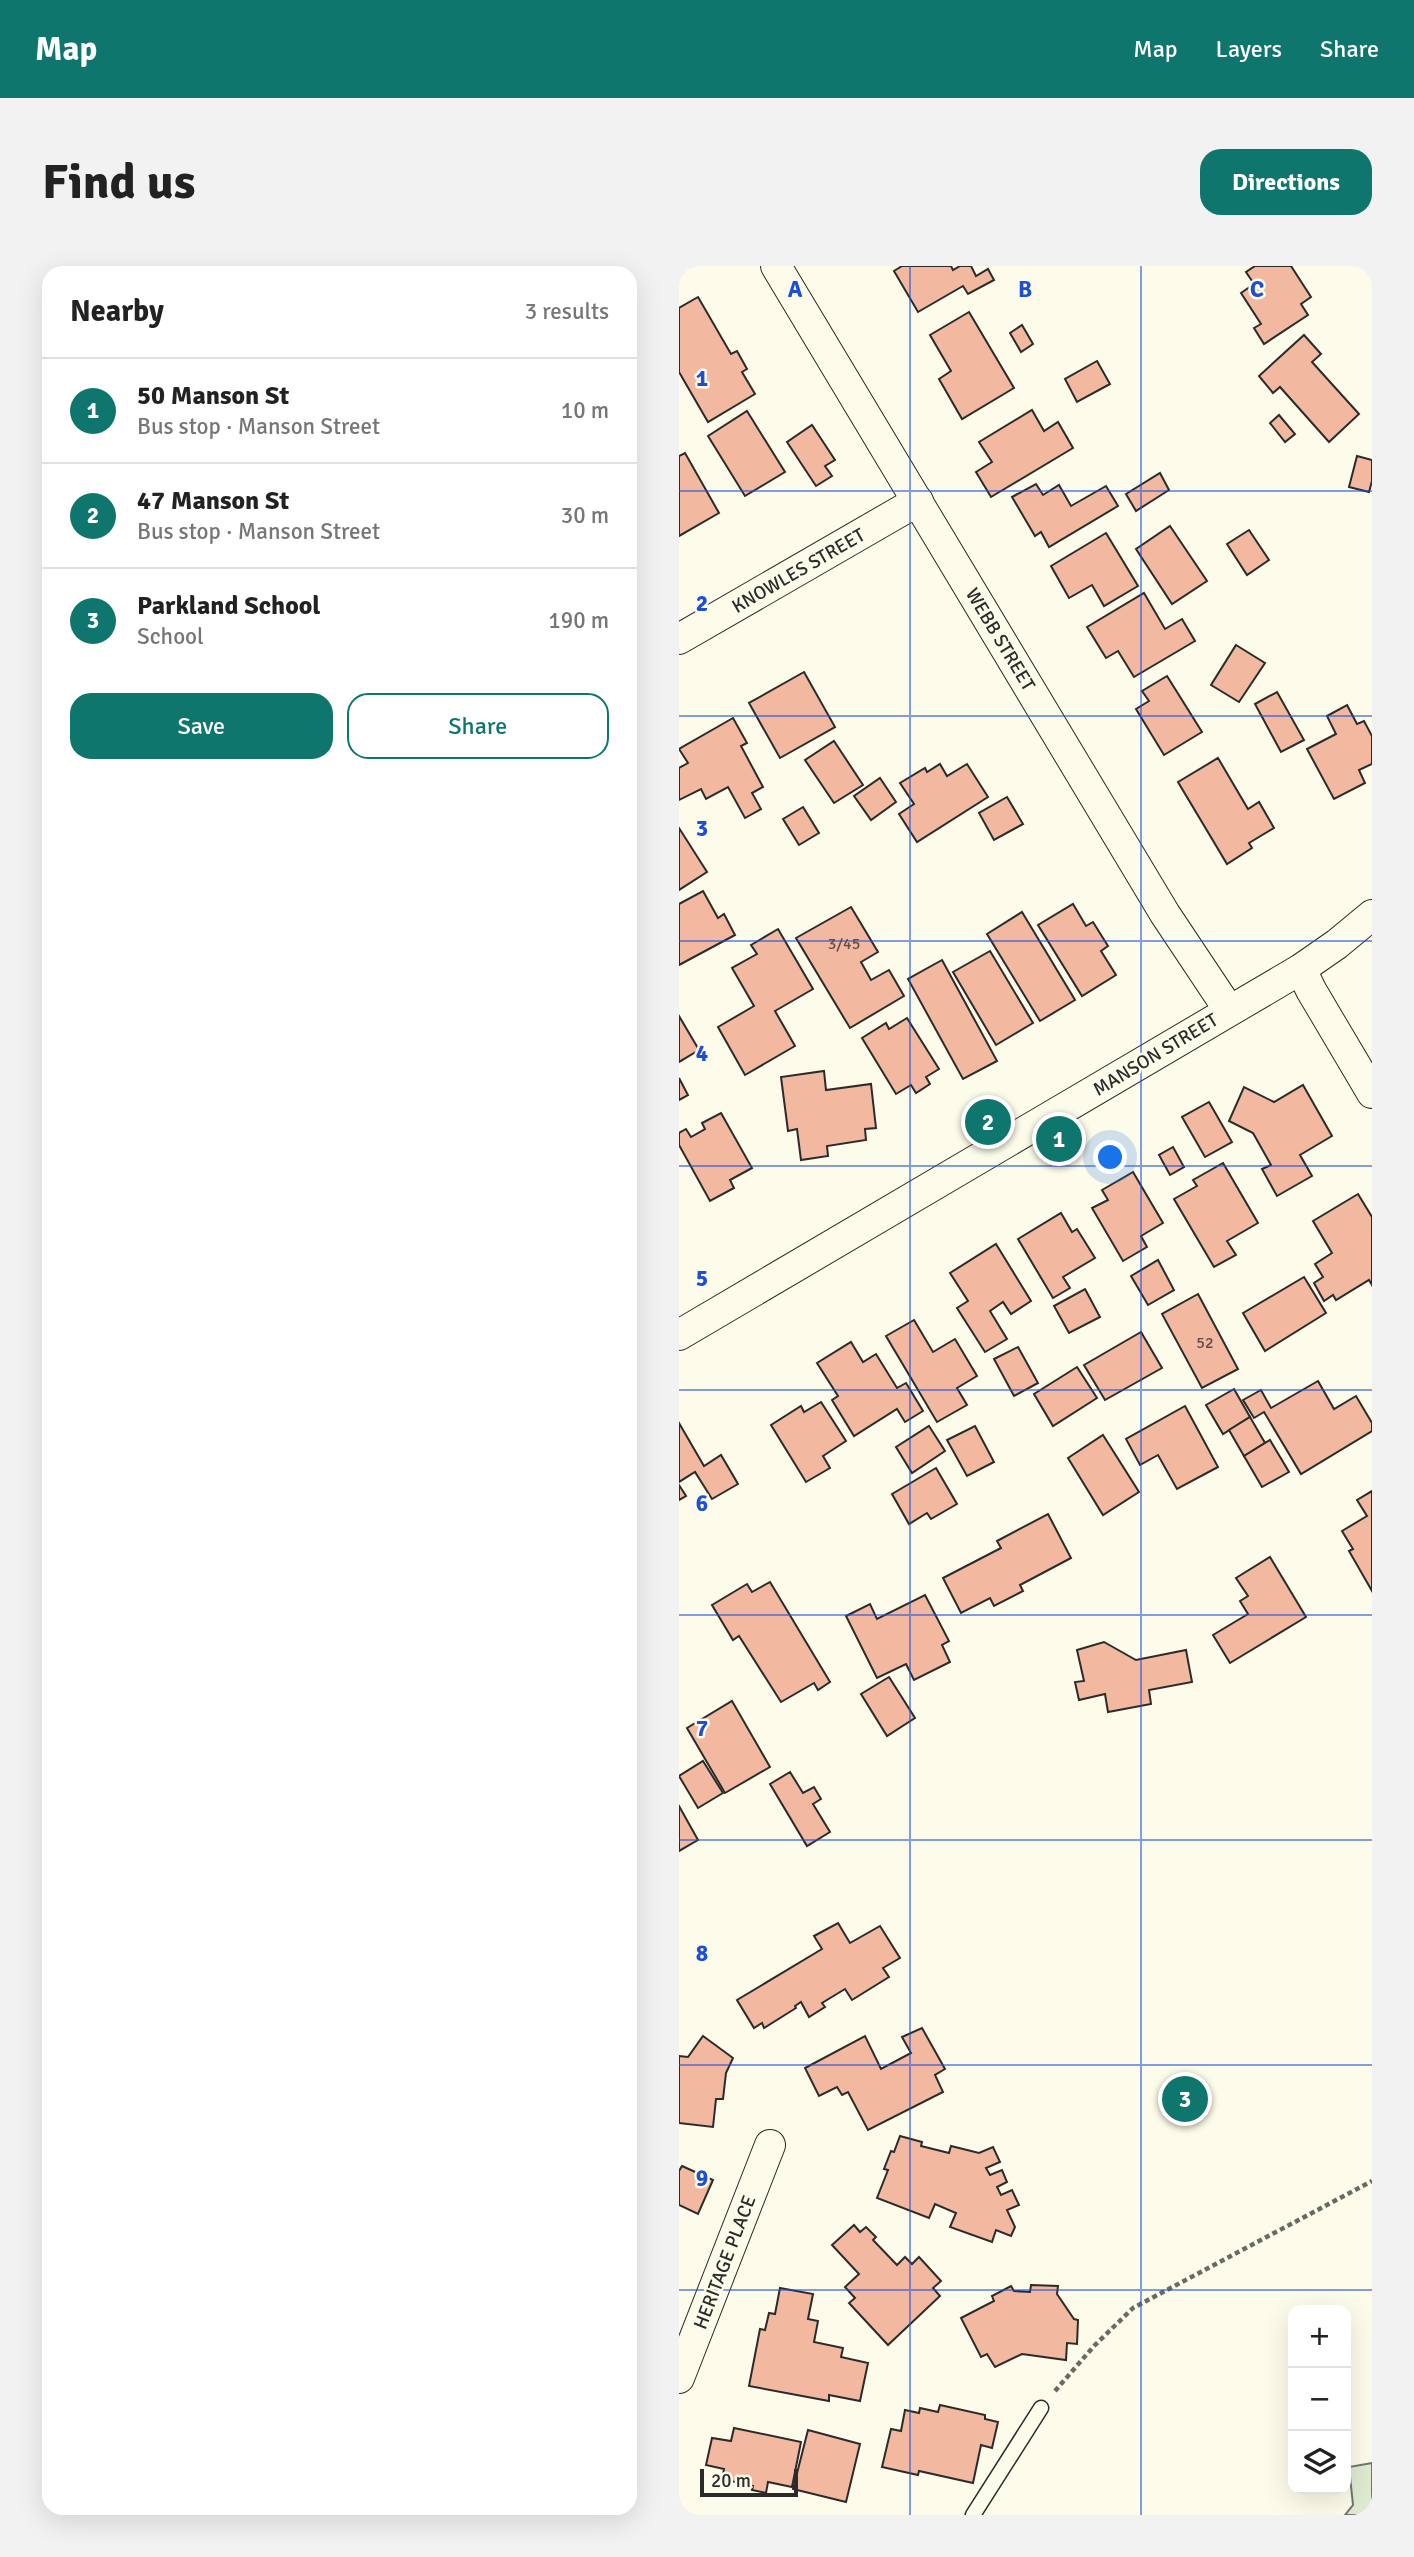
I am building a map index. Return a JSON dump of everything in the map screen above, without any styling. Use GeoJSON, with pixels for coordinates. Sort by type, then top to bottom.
{"type":"FeatureCollection","features":[{"type":"Feature","properties":{"kind":"street","name":"WEBB STREET"},"geometry":{"type":"LineString","coordinates":[[776,266],[1165,914],[1229,1010]]}},
{"type":"Feature","properties":{"kind":"street","name":"KNOWLES STREET"},"geometry":{"type":"LineString","coordinates":[[679,639],[918,501]]}},
{"type":"Feature","properties":{"kind":"street","name":"MANSON STREET"},"geometry":{"type":"LineString","coordinates":[[679,1335],[1301,969],[1372,915]]}},
{"type":"Feature","properties":{"kind":"street"},"geometry":{"type":"LineString","coordinates":[[1301,969],[1372,1093]]}},
{"type":"Feature","properties":{"kind":"street","name":"HERITAGE PLACE"},"geometry":{"type":"LineString","coordinates":[[679,2378],[770,2145]]}},
{"type":"Feature","properties":{"kind":"lane"},"geometry":{"type":"LineString","coordinates":[[973,2515],[1041,2408]]}},
{"type":"Feature","properties":{"kind":"path"},"geometry":{"type":"LineString","coordinates":[[1041,2408],[1094,2346],[1133,2308],[1372,2181]]}},
{"type":"Feature","properties":{"kind":"green space"},"geometry":{"type":"Polygon","coordinates":[[[1372,2463],[1372,2515],[1345,2515],[1353,2505],[1351,2467],[1372,2463]]]}},
{"type":"Feature","properties":{"kind":"building"},"geometry":{"type":"Polygon","coordinates":[[[902,266],[951,266],[953,270],[960,266],[971,266],[976,276],[988,269],[994,280],[968,294],[963,286],[918,312],[894,271],[902,266]]]}},
{"type":"Feature","properties":{"kind":"building"},"geometry":{"type":"Polygon","coordinates":[[[1255,266],[1291,266],[1311,297],[1301,304],[1308,315],[1264,344],[1254,328],[1261,324],[1241,293],[1254,284],[1246,272],[1255,266]]]}},
{"type":"Feature","properties":{"kind":"building"},"geometry":{"type":"Polygon","coordinates":[[[698,297],[731,354],[737,351],[747,369],[742,372],[755,394],[708,422],[679,372],[679,308],[698,297]]]}},
{"type":"Feature","properties":{"kind":"building"},"geometry":{"type":"Polygon","coordinates":[[[969,312],[1014,388],[962,419],[939,379],[951,371],[930,335],[969,312]]]}},
{"type":"Feature","properties":{"kind":"building"},"geometry":{"type":"Polygon","coordinates":[[[1022,325],[1033,344],[1021,352],[1010,333],[1022,325]]]}},
{"type":"Feature","properties":{"kind":"building"},"geometry":{"type":"Polygon","coordinates":[[[1304,335],[1321,354],[1312,362],[1359,414],[1329,442],[1280,387],[1273,393],[1259,376],[1304,335]]]}},
{"type":"Feature","properties":{"kind":"building"},"geometry":{"type":"Polygon","coordinates":[[[1097,361],[1110,384],[1077,402],[1065,379],[1097,361]]]}},
{"type":"Feature","properties":{"kind":"building"},"geometry":{"type":"Polygon","coordinates":[[[1032,410],[1044,431],[1058,422],[1073,448],[991,497],[976,472],[992,462],[979,442],[1032,410]]]}},
{"type":"Feature","properties":{"kind":"building"},"geometry":{"type":"Polygon","coordinates":[[[747,411],[785,472],[745,496],[708,436],[747,411]]]}},
{"type":"Feature","properties":{"kind":"building"},"geometry":{"type":"Polygon","coordinates":[[[1279,415],[1295,434],[1285,442],[1270,423],[1279,415]]]}},
{"type":"Feature","properties":{"kind":"building"},"geometry":{"type":"Polygon","coordinates":[[[812,425],[835,460],[825,466],[832,476],[816,486],[787,442],[812,425]]]}},
{"type":"Feature","properties":{"kind":"building"},"geometry":{"type":"Polygon","coordinates":[[[685,453],[719,513],[679,536],[679,456],[685,453]]]}},
{"type":"Feature","properties":{"kind":"building"},"geometry":{"type":"Polygon","coordinates":[[[1357,456],[1372,460],[1369,492],[1349,487],[1357,456]]]}},
{"type":"Feature","properties":{"kind":"building"},"geometry":{"type":"Polygon","coordinates":[[[1160,473],[1169,490],[1136,511],[1126,494],[1160,473]]]}},
{"type":"Feature","properties":{"kind":"building"},"geometry":{"type":"Polygon","coordinates":[[[1036,484],[1043,495],[1059,485],[1071,506],[1106,486],[1118,506],[1049,547],[1041,532],[1035,536],[1012,497],[1036,484]]]}},
{"type":"Feature","properties":{"kind":"building"},"geometry":{"type":"Polygon","coordinates":[[[1170,526],[1207,581],[1172,604],[1136,549],[1170,526]]]}},
{"type":"Feature","properties":{"kind":"building"},"geometry":{"type":"Polygon","coordinates":[[[1249,530],[1269,560],[1247,575],[1227,544],[1249,530]]]}},
{"type":"Feature","properties":{"kind":"building"},"geometry":{"type":"Polygon","coordinates":[[[1106,533],[1138,586],[1104,606],[1092,585],[1069,598],[1051,566],[1106,533]]]}},
{"type":"Feature","properties":{"kind":"building"},"geometry":{"type":"Polygon","coordinates":[[[1144,593],[1165,629],[1182,619],[1195,641],[1134,677],[1118,651],[1106,658],[1087,627],[1144,593]]]}},
{"type":"Feature","properties":{"kind":"building"},"geometry":{"type":"Polygon","coordinates":[[[1236,645],[1265,663],[1239,702],[1211,685],[1236,645]]]}},
{"type":"Feature","properties":{"kind":"building"},"geometry":{"type":"Polygon","coordinates":[[[804,672],[835,727],[780,758],[749,703],[804,672]]]}},
{"type":"Feature","properties":{"kind":"building"},"geometry":{"type":"Polygon","coordinates":[[[1167,676],[1202,732],[1164,755],[1136,709],[1149,701],[1142,691],[1167,676]]]}},
{"type":"Feature","properties":{"kind":"building"},"geometry":{"type":"Polygon","coordinates":[[[1277,692],[1304,740],[1281,752],[1255,704],[1277,692]]]}},
{"type":"Feature","properties":{"kind":"building"},"geometry":{"type":"Polygon","coordinates":[[[1347,705],[1357,724],[1364,721],[1372,736],[1372,764],[1359,770],[1365,783],[1334,799],[1307,749],[1336,734],[1327,716],[1347,705]]]}},
{"type":"Feature","properties":{"kind":"building"},"geometry":{"type":"Polygon","coordinates":[[[733,718],[747,743],[741,746],[763,787],[752,793],[761,809],[745,818],[728,787],[706,799],[701,789],[679,800],[679,768],[688,763],[679,749],[733,718]]]}},
{"type":"Feature","properties":{"kind":"building"},"geometry":{"type":"Polygon","coordinates":[[[834,741],[863,785],[834,803],[805,760],[834,741]]]}},
{"type":"Feature","properties":{"kind":"building"},"geometry":{"type":"Polygon","coordinates":[[[1218,758],[1248,809],[1259,802],[1274,828],[1249,843],[1252,848],[1227,864],[1178,782],[1218,758]]]}},
{"type":"Feature","properties":{"kind":"building"},"geometry":{"type":"Polygon","coordinates":[[[940,764],[947,776],[967,764],[988,797],[917,842],[899,814],[914,804],[900,783],[925,768],[927,772],[940,764]]]}},
{"type":"Feature","properties":{"kind":"building"},"geometry":{"type":"Polygon","coordinates":[[[880,778],[896,802],[871,820],[854,796],[880,778]]]}},
{"type":"Feature","properties":{"kind":"building"},"geometry":{"type":"Polygon","coordinates":[[[1007,797],[1023,824],[994,840],[979,813],[1007,797]]]}},
{"type":"Feature","properties":{"kind":"building"},"geometry":{"type":"Polygon","coordinates":[[[803,807],[819,833],[799,845],[783,819],[803,807]]]}},
{"type":"Feature","properties":{"kind":"building"},"geometry":{"type":"Polygon","coordinates":[[[679,828],[707,872],[679,890],[679,828]]]}},
{"type":"Feature","properties":{"kind":"building"},"geometry":{"type":"Polygon","coordinates":[[[703,891],[718,918],[724,914],[735,935],[679,965],[679,904],[703,891]]]}},
{"type":"Feature","properties":{"kind":"building"},"geometry":{"type":"Polygon","coordinates":[[[1073,904],[1086,926],[1093,922],[1108,946],[1101,951],[1116,975],[1082,996],[1038,925],[1073,904]]]}},
{"type":"Feature","properties":{"kind":"building"},"geometry":{"type":"Polygon","coordinates":[[[851,907],[878,952],[861,962],[871,980],[889,970],[904,996],[850,1028],[796,938],[851,907]]]}},
{"type":"Feature","properties":{"kind":"building"},"geometry":{"type":"Polygon","coordinates":[[[1022,912],[1075,1000],[1040,1021],[987,934],[1022,912]]]}},
{"type":"Feature","properties":{"kind":"building"},"geometry":{"type":"Polygon","coordinates":[[[778,929],[813,989],[775,1011],[795,1046],[745,1075],[718,1027],[754,1006],[732,968],[757,954],[751,945],[778,929]]]}},
{"type":"Feature","properties":{"kind":"building"},"geometry":{"type":"Polygon","coordinates":[[[990,951],[1033,1023],[996,1045],[953,972],[990,951]]]}},
{"type":"Feature","properties":{"kind":"building"},"geometry":{"type":"Polygon","coordinates":[[[942,960],[997,1061],[963,1079],[908,979],[942,960]]]}},
{"type":"Feature","properties":{"kind":"building"},"geometry":{"type":"Polygon","coordinates":[[[679,1016],[699,1050],[679,1062],[679,1016]]]}},
{"type":"Feature","properties":{"kind":"building"},"geometry":{"type":"Polygon","coordinates":[[[907,1018],[939,1069],[926,1077],[930,1084],[916,1093],[911,1085],[896,1094],[862,1038],[886,1023],[889,1029],[907,1018]]]}},
{"type":"Feature","properties":{"kind":"building"},"geometry":{"type":"Polygon","coordinates":[[[824,1071],[826,1090],[871,1084],[876,1128],[865,1129],[866,1140],[827,1146],[828,1156],[801,1160],[797,1129],[788,1131],[781,1077],[824,1071]]]}},
{"type":"Feature","properties":{"kind":"building"},"geometry":{"type":"Polygon","coordinates":[[[679,1078],[688,1095],[679,1100],[679,1078]]]}},
{"type":"Feature","properties":{"kind":"building"},"geometry":{"type":"Polygon","coordinates":[[[1303,1085],[1332,1136],[1300,1155],[1312,1176],[1277,1196],[1262,1169],[1271,1165],[1253,1133],[1229,1121],[1244,1087],[1274,1102],[1303,1085]]]}},
{"type":"Feature","properties":{"kind":"building"},"geometry":{"type":"Polygon","coordinates":[[[1209,1102],[1232,1142],[1205,1157],[1182,1117],[1209,1102]]]}},
{"type":"Feature","properties":{"kind":"building"},"geometry":{"type":"Polygon","coordinates":[[[721,1113],[752,1168],[730,1180],[734,1188],[710,1201],[679,1145],[679,1133],[686,1129],[691,1137],[705,1129],[702,1123],[721,1113]]]}},
{"type":"Feature","properties":{"kind":"building"},"geometry":{"type":"Polygon","coordinates":[[[1173,1147],[1184,1167],[1170,1175],[1159,1155],[1173,1147]]]}},
{"type":"Feature","properties":{"kind":"building"},"geometry":{"type":"Polygon","coordinates":[[[1223,1163],[1258,1223],[1227,1241],[1236,1255],[1214,1267],[1174,1199],[1197,1186],[1193,1180],[1223,1163]]]}},
{"type":"Feature","properties":{"kind":"building"},"geometry":{"type":"Polygon","coordinates":[[[1133,1172],[1163,1223],[1141,1236],[1147,1247],[1123,1261],[1092,1208],[1108,1200],[1102,1190],[1133,1172]]]}},
{"type":"Feature","properties":{"kind":"building"},"geometry":{"type":"Polygon","coordinates":[[[1358,1194],[1372,1217],[1372,1285],[1369,1280],[1336,1300],[1333,1295],[1324,1301],[1314,1283],[1323,1277],[1315,1264],[1332,1253],[1313,1221],[1358,1194]]]}},
{"type":"Feature","properties":{"kind":"building"},"geometry":{"type":"Polygon","coordinates":[[[1061,1213],[1072,1232],[1077,1229],[1095,1258],[1063,1277],[1070,1288],[1053,1298],[1018,1239],[1061,1213]]]}},
{"type":"Feature","properties":{"kind":"building"},"geometry":{"type":"Polygon","coordinates":[[[996,1244],[1031,1301],[1011,1314],[1003,1302],[990,1311],[1007,1339],[985,1352],[957,1308],[968,1301],[950,1273],[996,1244]]]}},
{"type":"Feature","properties":{"kind":"building"},"geometry":{"type":"Polygon","coordinates":[[[1158,1260],[1174,1290],[1148,1305],[1131,1276],[1158,1260]]]}},
{"type":"Feature","properties":{"kind":"building"},"geometry":{"type":"Polygon","coordinates":[[[1304,1277],[1326,1313],[1265,1351],[1243,1313],[1304,1277]]]}},
{"type":"Feature","properties":{"kind":"building"},"geometry":{"type":"Polygon","coordinates":[[[1085,1289],[1100,1317],[1069,1333],[1054,1306],[1085,1289]]]}},
{"type":"Feature","properties":{"kind":"building"},"geometry":{"type":"Polygon","coordinates":[[[1198,1294],[1238,1369],[1202,1388],[1162,1314],[1198,1294]]]}},
{"type":"Feature","properties":{"kind":"building"},"geometry":{"type":"Polygon","coordinates":[[[914,1320],[933,1352],[955,1339],[977,1376],[957,1388],[967,1405],[937,1422],[886,1336],[914,1320]]]}},
{"type":"Feature","properties":{"kind":"building"},"geometry":{"type":"Polygon","coordinates":[[[1141,1332],[1162,1368],[1105,1400],[1084,1365],[1141,1332]]]}},
{"type":"Feature","properties":{"kind":"building"},"geometry":{"type":"Polygon","coordinates":[[[851,1342],[863,1362],[876,1354],[897,1388],[906,1383],[923,1411],[905,1422],[897,1409],[854,1436],[832,1400],[838,1396],[817,1363],[851,1342]]]}},
{"type":"Feature","properties":{"kind":"building"},"geometry":{"type":"Polygon","coordinates":[[[1018,1347],[1038,1383],[1014,1396],[994,1359],[1018,1347]]]}},
{"type":"Feature","properties":{"kind":"building"},"geometry":{"type":"Polygon","coordinates":[[[1077,1367],[1097,1398],[1053,1426],[1034,1394],[1077,1367]]]}},
{"type":"Feature","properties":{"kind":"building"},"geometry":{"type":"Polygon","coordinates":[[[1318,1381],[1334,1409],[1356,1396],[1372,1423],[1372,1431],[1301,1474],[1264,1412],[1254,1418],[1243,1400],[1261,1390],[1271,1408],[1318,1381]]]}},
{"type":"Feature","properties":{"kind":"building"},"geometry":{"type":"Polygon","coordinates":[[[1234,1389],[1250,1417],[1223,1434],[1206,1405],[1234,1389]]]}},
{"type":"Feature","properties":{"kind":"building"},"geometry":{"type":"Polygon","coordinates":[[[821,1402],[846,1441],[823,1456],[830,1468],[806,1482],[771,1425],[801,1406],[804,1412],[821,1402]]]}},
{"type":"Feature","properties":{"kind":"building"},"geometry":{"type":"Polygon","coordinates":[[[1185,1406],[1218,1467],[1177,1489],[1158,1455],[1140,1465],[1126,1439],[1185,1406]]]}},
{"type":"Feature","properties":{"kind":"building"},"geometry":{"type":"Polygon","coordinates":[[[1250,1417],[1265,1443],[1244,1456],[1229,1430],[1250,1417]]]}},
{"type":"Feature","properties":{"kind":"building"},"geometry":{"type":"Polygon","coordinates":[[[679,1423],[704,1466],[721,1455],[738,1484],[712,1499],[695,1472],[679,1482],[679,1423]]]}},
{"type":"Feature","properties":{"kind":"building"},"geometry":{"type":"Polygon","coordinates":[[[929,1426],[945,1451],[912,1473],[896,1447],[929,1426]]]}},
{"type":"Feature","properties":{"kind":"building"},"geometry":{"type":"Polygon","coordinates":[[[975,1426],[994,1462],[967,1476],[947,1440],[975,1426]]]}},
{"type":"Feature","properties":{"kind":"building"},"geometry":{"type":"Polygon","coordinates":[[[1103,1435],[1139,1492],[1103,1515],[1068,1458],[1103,1435]]]}},
{"type":"Feature","properties":{"kind":"building"},"geometry":{"type":"Polygon","coordinates":[[[1270,1440],[1289,1472],[1262,1487],[1244,1456],[1270,1440]]]}},
{"type":"Feature","properties":{"kind":"building"},"geometry":{"type":"Polygon","coordinates":[[[936,1468],[957,1504],[931,1519],[927,1513],[909,1524],[892,1494],[936,1468]]]}},
{"type":"Feature","properties":{"kind":"building"},"geometry":{"type":"Polygon","coordinates":[[[679,1485],[686,1496],[679,1500],[679,1485]]]}},
{"type":"Feature","properties":{"kind":"building"},"geometry":{"type":"Polygon","coordinates":[[[1372,1491],[1372,1591],[1349,1551],[1353,1549],[1342,1531],[1367,1516],[1357,1500],[1372,1491]]]}},
{"type":"Feature","properties":{"kind":"building"},"geometry":{"type":"Polygon","coordinates":[[[1048,1514],[1071,1558],[1020,1585],[1023,1591],[994,1606],[990,1598],[961,1613],[943,1578],[1001,1548],[997,1541],[1048,1514]]]}},
{"type":"Feature","properties":{"kind":"building"},"geometry":{"type":"Polygon","coordinates":[[[1270,1557],[1306,1617],[1230,1663],[1213,1635],[1248,1614],[1240,1601],[1248,1596],[1236,1578],[1270,1557]]]}},
{"type":"Feature","properties":{"kind":"building"},"geometry":{"type":"Polygon","coordinates":[[[770,1582],[830,1682],[818,1690],[814,1683],[781,1702],[739,1636],[733,1640],[712,1605],[747,1584],[752,1592],[770,1582]]]}},
{"type":"Feature","properties":{"kind":"building"},"geometry":{"type":"Polygon","coordinates":[[[925,1595],[949,1641],[942,1645],[950,1662],[914,1680],[906,1664],[877,1678],[846,1616],[870,1604],[877,1619],[925,1595]]]}},
{"type":"Feature","properties":{"kind":"building"},"geometry":{"type":"Polygon","coordinates":[[[1104,1642],[1136,1660],[1186,1650],[1192,1682],[1149,1690],[1151,1704],[1108,1712],[1105,1694],[1079,1700],[1075,1682],[1084,1681],[1077,1650],[1104,1642]]]}},
{"type":"Feature","properties":{"kind":"building"},"geometry":{"type":"Polygon","coordinates":[[[889,1677],[915,1718],[887,1736],[861,1694],[889,1677]]]}},
{"type":"Feature","properties":{"kind":"building"},"geometry":{"type":"Polygon","coordinates":[[[732,1701],[770,1767],[725,1793],[687,1728],[732,1701]]]}},
{"type":"Feature","properties":{"kind":"building"},"geometry":{"type":"Polygon","coordinates":[[[703,1761],[723,1793],[698,1808],[679,1776],[703,1761]]]}},
{"type":"Feature","properties":{"kind":"building"},"geometry":{"type":"Polygon","coordinates":[[[790,1772],[803,1793],[814,1787],[821,1799],[813,1804],[830,1832],[807,1846],[770,1784],[790,1772]]]}},
{"type":"Feature","properties":{"kind":"building"},"geometry":{"type":"Polygon","coordinates":[[[679,1806],[698,1840],[679,1851],[679,1806]]]}},
{"type":"Feature","properties":{"kind":"building"},"geometry":{"type":"Polygon","coordinates":[[[838,1923],[850,1943],[880,1926],[900,1958],[883,1968],[889,1977],[852,2000],[845,1989],[822,2003],[825,2007],[809,2017],[801,2002],[764,2028],[762,2023],[754,2028],[737,2000],[822,1949],[814,1936],[838,1923]]]}},
{"type":"Feature","properties":{"kind":"building"},"geometry":{"type":"Polygon","coordinates":[[[922,2028],[945,2069],[935,2075],[943,2092],[868,2130],[848,2092],[842,2095],[837,2087],[819,2096],[805,2068],[865,2036],[881,2069],[911,2053],[902,2037],[922,2028]]]}},
{"type":"Feature","properties":{"kind":"building"},"geometry":{"type":"Polygon","coordinates":[[[703,2036],[733,2058],[726,2073],[723,2099],[716,2099],[713,2127],[679,2123],[679,2056],[688,2057],[703,2036]]]}},
{"type":"Feature","properties":{"kind":"building"},"geometry":{"type":"Polygon","coordinates":[[[900,2136],[922,2142],[921,2146],[949,2153],[951,2146],[979,2153],[993,2147],[1000,2162],[986,2168],[990,2175],[1002,2170],[1007,2182],[997,2187],[1001,2195],[1012,2190],[1019,2205],[1007,2210],[1015,2227],[1011,2236],[996,2230],[992,2242],[950,2227],[956,2213],[935,2204],[929,2218],[877,2198],[888,2170],[884,2169],[900,2136]]]}},
{"type":"Feature","properties":{"kind":"building"},"geometry":{"type":"Polygon","coordinates":[[[682,2166],[713,2180],[698,2214],[679,2205],[679,2171],[682,2166]]]}},
{"type":"Feature","properties":{"kind":"building"},"geometry":{"type":"Polygon","coordinates":[[[854,2225],[860,2232],[866,2227],[876,2237],[873,2240],[897,2265],[905,2257],[912,2264],[919,2257],[941,2281],[933,2288],[940,2296],[888,2345],[849,2303],[855,2298],[845,2287],[859,2274],[832,2245],[854,2225]]]}},
{"type":"Feature","properties":{"kind":"building"},"geometry":{"type":"Polygon","coordinates":[[[1031,2285],[1058,2286],[1057,2294],[1074,2319],[1078,2320],[1077,2344],[1067,2343],[1066,2360],[1022,2354],[995,2367],[987,2354],[981,2357],[961,2318],[994,2301],[992,2296],[1011,2286],[1014,2291],[1030,2292],[1031,2285]]]}},
{"type":"Feature","properties":{"kind":"building"},"geometry":{"type":"Polygon","coordinates":[[[780,2288],[813,2294],[808,2319],[818,2321],[814,2342],[843,2348],[841,2357],[868,2363],[860,2401],[829,2395],[829,2401],[749,2386],[760,2329],[765,2330],[769,2313],[775,2314],[780,2288]]]}},
{"type":"Feature","properties":{"kind":"building"},"geometry":{"type":"Polygon","coordinates":[[[940,2405],[985,2415],[985,2419],[998,2422],[992,2448],[981,2445],[973,2483],[919,2471],[918,2475],[882,2467],[891,2429],[901,2431],[905,2410],[919,2413],[920,2408],[938,2412],[940,2405]]]}},
{"type":"Feature","properties":{"kind":"building"},"geometry":{"type":"Polygon","coordinates":[[[734,2428],[801,2442],[792,2487],[768,2482],[766,2493],[752,2490],[753,2486],[722,2479],[724,2469],[706,2465],[712,2438],[731,2441],[734,2428]]]}},
{"type":"Feature","properties":{"kind":"building"},"geometry":{"type":"Polygon","coordinates":[[[808,2430],[860,2444],[846,2502],[793,2489],[808,2430]]]}},
{"type":"Feature","properties":{"kind":"place","name":"47 Manson St"},"geometry":{"type":"Point","coordinates":[988,1122]}},
{"type":"Feature","properties":{"kind":"place","name":"50 Manson St"},"geometry":{"type":"Point","coordinates":[1059,1139]}},
{"type":"Feature","properties":{"kind":"place","name":"Parkland School"},"geometry":{"type":"Point","coordinates":[1185,2099]}}]}
